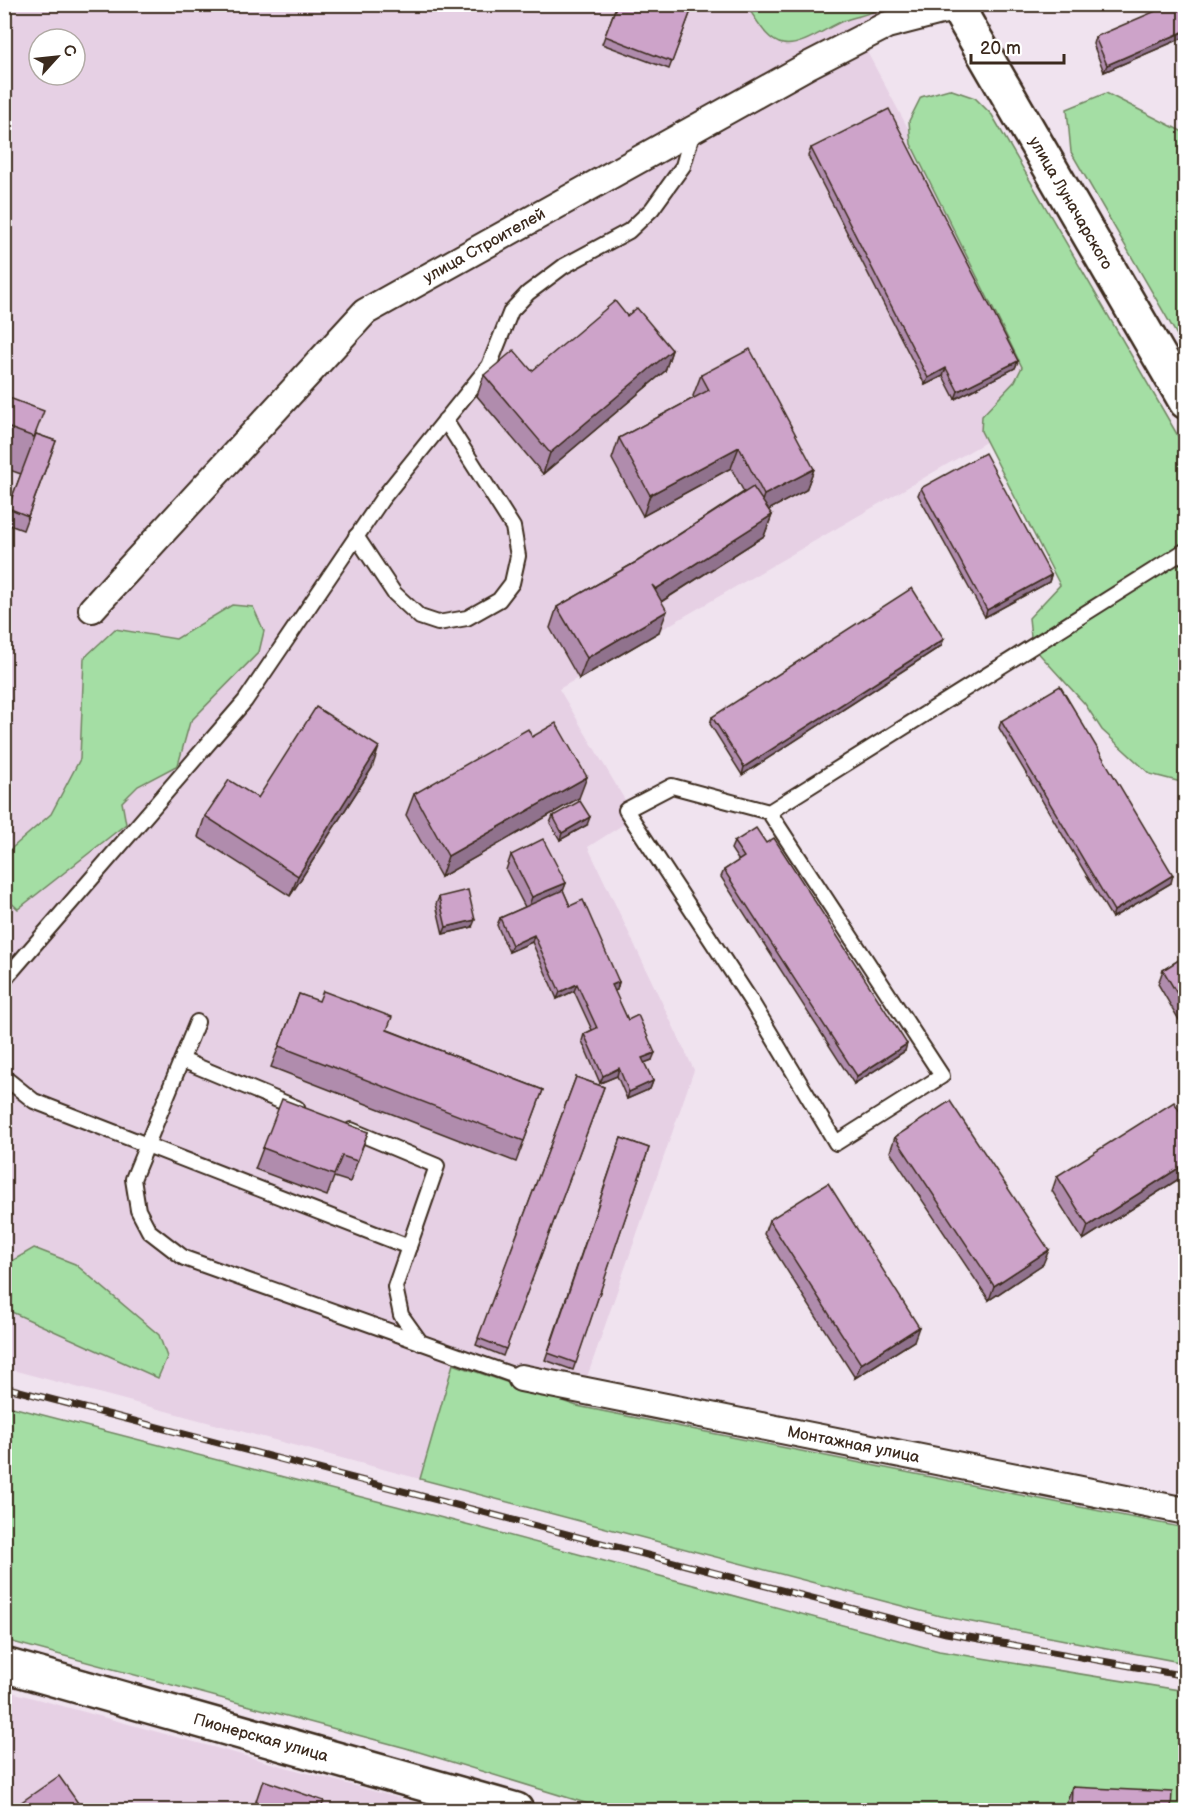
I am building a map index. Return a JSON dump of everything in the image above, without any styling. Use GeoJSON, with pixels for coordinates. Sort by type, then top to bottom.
{"type":"FeatureCollection","features":[{"type":"Feature","properties":{"kind":"main road","name":"улица Луначарского"},"geometry":{"type":"LineString","coordinates":[[959,5],[1185,402]]}},
{"type":"Feature","properties":{"kind":"main road","name":"Пионерская улица"},"geometry":{"type":"LineString","coordinates":[[4,1665],[516,1810]]}},
{"type":"Feature","properties":{"kind":"street","name":"улица Строителей"},"geometry":{"type":"LineString","coordinates":[[92,609],[365,312],[694,126],[887,25],[959,5]]}},
{"type":"Feature","properties":{"kind":"street","name":"Монтажная улица"},"geometry":{"type":"LineString","coordinates":[[521,1378],[1185,1511]]}},
{"type":"Feature","properties":{"kind":"lane"},"geometry":{"type":"LineString","coordinates":[[4,980],[245,701],[382,499],[489,366],[511,311],[528,293],[564,266],[629,231],[652,209],[684,166],[694,126]]}},
{"type":"Feature","properties":{"kind":"lane"},"geometry":{"type":"LineString","coordinates":[[356,536],[394,593],[420,617],[438,623],[467,618],[499,600],[512,583],[518,556],[513,527],[445,420]]}},
{"type":"Feature","properties":{"kind":"lane"},"geometry":{"type":"LineString","coordinates":[[769,812],[942,1076],[836,1143],[751,1001],[627,810],[672,786],[769,812],[1185,550]]}},
{"type":"Feature","properties":{"kind":"lane"},"geometry":{"type":"LineString","coordinates":[[197,1022],[133,1179],[138,1210],[149,1232],[184,1258],[521,1378]]}},
{"type":"Feature","properties":{"kind":"lane"},"geometry":{"type":"LineString","coordinates":[[182,1060],[310,1113]]}},
{"type":"Feature","properties":{"kind":"lane"},"geometry":{"type":"LineString","coordinates":[[4,1077],[34,1101],[409,1247]]}},
{"type":"Feature","properties":{"kind":"lane"},"geometry":{"type":"LineString","coordinates":[[342,1126],[438,1166],[395,1287],[401,1315],[421,1343]]}},
{"type":"Feature","properties":{"kind":"shaded area"},"geometry":{"type":"Polygon","coordinates":[[[20,4],[953,5],[866,50],[1055,402],[559,689],[635,817],[588,847],[694,1070],[577,1406],[453,1365],[420,1479],[5,1368],[4,37],[20,4]]]}},
{"type":"Feature","properties":{"kind":"shaded area"},"geometry":{"type":"Polygon","coordinates":[[[4,1690],[220,1749],[442,1810],[5,1810],[4,1690]]]}},
{"type":"Feature","properties":{"kind":"green space"},"geometry":{"type":"Polygon","coordinates":[[[746,5],[886,5],[870,13],[843,21],[806,40],[783,44],[771,38],[746,5]]]}},
{"type":"Feature","properties":{"kind":"green space"},"geometry":{"type":"Polygon","coordinates":[[[949,89],[975,98],[992,115],[1185,448],[1185,783],[1150,774],[1102,730],[1085,704],[1032,646],[1029,618],[1060,585],[981,431],[982,416],[1015,381],[1022,367],[911,144],[909,121],[921,97],[949,89]]]}},
{"type":"Feature","properties":{"kind":"green space"},"geometry":{"type":"Polygon","coordinates":[[[1106,93],[1185,133],[1185,349],[1071,152],[1067,109],[1106,93]]]}},
{"type":"Feature","properties":{"kind":"green space"},"geometry":{"type":"Polygon","coordinates":[[[232,605],[253,607],[264,631],[259,652],[190,722],[178,765],[138,786],[122,802],[126,824],[18,909],[5,897],[5,854],[51,814],[80,759],[84,658],[115,629],[176,639],[232,605]]]}},
{"type":"Feature","properties":{"kind":"green space"},"geometry":{"type":"Polygon","coordinates":[[[34,1248],[75,1264],[159,1335],[167,1357],[158,1378],[5,1309],[5,1265],[34,1248]]]}},
{"type":"Feature","properties":{"kind":"green space"},"geometry":{"type":"Polygon","coordinates":[[[453,1364],[577,1406],[1185,1528],[1185,1663],[940,1616],[420,1479],[453,1364]]]}},
{"type":"Feature","properties":{"kind":"green space"},"geometry":{"type":"Polygon","coordinates":[[[4,1405],[470,1525],[939,1651],[1185,1691],[1185,1810],[608,1810],[406,1748],[5,1640],[4,1405]]]}},
{"type":"Feature","properties":{"kind":"building"},"geometry":{"type":"Polygon","coordinates":[[[617,4],[683,4],[692,8],[672,62],[605,36],[617,4]]]}},
{"type":"Feature","properties":{"kind":"building"},"geometry":{"type":"Polygon","coordinates":[[[1172,4],[1185,4],[1185,31],[1107,65],[1095,37],[1172,4]]]}},
{"type":"Feature","properties":{"kind":"building"},"geometry":{"type":"Polygon","coordinates":[[[889,109],[1018,361],[958,391],[946,368],[928,378],[811,148],[889,109]]]}},
{"type":"Feature","properties":{"kind":"building"},"geometry":{"type":"Polygon","coordinates":[[[615,301],[627,316],[637,308],[672,350],[550,453],[484,375],[514,350],[532,371],[615,301]]]}},
{"type":"Feature","properties":{"kind":"building"},"geometry":{"type":"Polygon","coordinates":[[[750,349],[814,469],[764,495],[739,447],[650,495],[619,438],[709,390],[701,375],[750,349]]]}},
{"type":"Feature","properties":{"kind":"building"},"geometry":{"type":"Polygon","coordinates":[[[4,396],[44,411],[34,437],[4,426],[4,396]]]}},
{"type":"Feature","properties":{"kind":"building"},"geometry":{"type":"Polygon","coordinates":[[[36,434],[56,441],[28,516],[8,508],[36,434]]]}},
{"type":"Feature","properties":{"kind":"building"},"geometry":{"type":"Polygon","coordinates":[[[985,453],[1051,575],[987,610],[921,488],[985,453]]]}},
{"type":"Feature","properties":{"kind":"building"},"geometry":{"type":"Polygon","coordinates":[[[753,487],[772,515],[656,589],[652,585],[667,611],[587,658],[557,607],[638,561],[753,487]]]}},
{"type":"Feature","properties":{"kind":"building"},"geometry":{"type":"Polygon","coordinates":[[[912,588],[944,639],[744,767],[712,717],[912,588]]]}},
{"type":"Feature","properties":{"kind":"building"},"geometry":{"type":"Polygon","coordinates":[[[1060,686],[1173,875],[1114,911],[1001,721],[1060,686]]]}},
{"type":"Feature","properties":{"kind":"building"},"geometry":{"type":"Polygon","coordinates":[[[316,707],[379,747],[298,876],[205,816],[229,780],[258,798],[316,707]]]}},
{"type":"Feature","properties":{"kind":"building"},"geometry":{"type":"Polygon","coordinates":[[[556,723],[587,777],[448,856],[414,794],[528,729],[532,737],[556,723]]]}},
{"type":"Feature","properties":{"kind":"building"},"geometry":{"type":"Polygon","coordinates":[[[580,801],[590,817],[562,833],[553,816],[580,801]]]}},
{"type":"Feature","properties":{"kind":"building"},"geometry":{"type":"Polygon","coordinates":[[[756,828],[766,843],[774,838],[907,1044],[857,1076],[724,870],[744,857],[734,842],[756,828]]]}},
{"type":"Feature","properties":{"kind":"building"},"geometry":{"type":"Polygon","coordinates":[[[543,839],[566,883],[532,897],[511,855],[543,839]]]}},
{"type":"Feature","properties":{"kind":"building"},"geometry":{"type":"Polygon","coordinates":[[[468,890],[475,920],[446,927],[439,897],[468,890]]]}},
{"type":"Feature","properties":{"kind":"building"},"geometry":{"type":"Polygon","coordinates":[[[563,890],[570,906],[583,900],[619,982],[612,985],[628,1020],[638,1015],[655,1053],[642,1058],[653,1081],[629,1092],[619,1068],[603,1076],[584,1034],[597,1028],[577,984],[560,992],[534,935],[512,945],[500,918],[563,890]]]}},
{"type":"Feature","properties":{"kind":"building"},"geometry":{"type":"Polygon","coordinates":[[[1185,956],[1185,1007],[1163,970],[1185,956]]]}},
{"type":"Feature","properties":{"kind":"building"},"geometry":{"type":"Polygon","coordinates":[[[323,991],[392,1017],[387,1030],[543,1090],[524,1141],[279,1046],[299,994],[319,1001],[323,991]]]}},
{"type":"Feature","properties":{"kind":"building"},"geometry":{"type":"Polygon","coordinates":[[[576,1077],[604,1087],[506,1349],[478,1338],[576,1077]]]}},
{"type":"Feature","properties":{"kind":"building"},"geometry":{"type":"Polygon","coordinates":[[[282,1099],[368,1132],[357,1161],[342,1156],[334,1175],[263,1148],[282,1099]]]}},
{"type":"Feature","properties":{"kind":"building"},"geometry":{"type":"Polygon","coordinates":[[[950,1101],[1049,1250],[994,1286],[895,1137],[950,1101]]]}},
{"type":"Feature","properties":{"kind":"building"},"geometry":{"type":"Polygon","coordinates":[[[1174,1102],[1185,1119],[1185,1164],[1088,1226],[1057,1176],[1174,1102]]]}},
{"type":"Feature","properties":{"kind":"building"},"geometry":{"type":"Polygon","coordinates":[[[621,1138],[649,1148],[576,1363],[548,1353],[621,1138]]]}},
{"type":"Feature","properties":{"kind":"building"},"geometry":{"type":"Polygon","coordinates":[[[828,1183],[919,1327],[861,1364],[769,1220],[828,1183]]]}},
{"type":"Feature","properties":{"kind":"building"},"geometry":{"type":"Polygon","coordinates":[[[59,1776],[83,1810],[10,1810],[59,1776]]]}},
{"type":"Feature","properties":{"kind":"building"},"geometry":{"type":"Polygon","coordinates":[[[263,1780],[324,1801],[320,1810],[253,1810],[263,1780]]]}},
{"type":"Feature","properties":{"kind":"building"},"geometry":{"type":"Polygon","coordinates":[[[1072,1787],[1172,1792],[1171,1810],[1071,1810],[1072,1787]]]}},
{"type":"Feature","properties":{"kind":"railway"},"geometry":{"type":"LineString","coordinates":[[4,1387],[946,1633],[1186,1676]]}}]}
